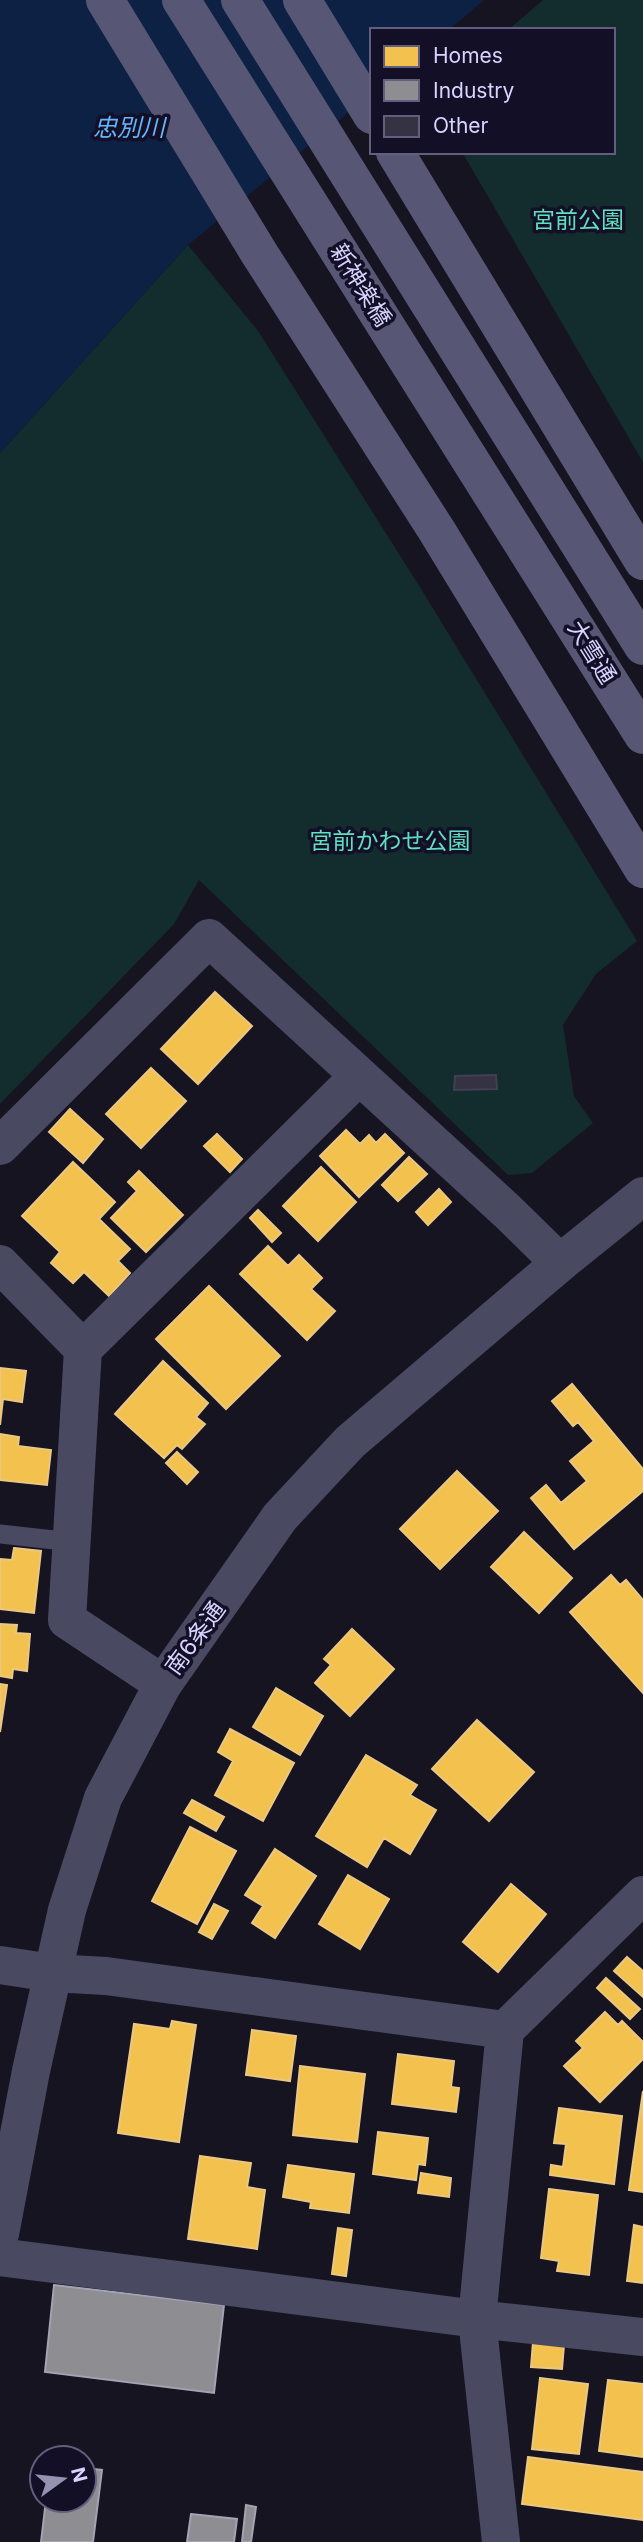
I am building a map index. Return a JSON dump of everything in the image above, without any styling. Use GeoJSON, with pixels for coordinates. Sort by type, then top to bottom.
{"type":"FeatureCollection","features":[{"type":"Feature","properties":{"kind":"main road"},"geometry":{"type":"LineString","coordinates":[[105,0],[259,253],[437,531],[643,869]]}},
{"type":"Feature","properties":{"kind":"main road","name":"新神楽橋"},"geometry":{"type":"LineString","coordinates":[[181,0],[541,570]]}},
{"type":"Feature","properties":{"kind":"main road","name":"大雪通"},"geometry":{"type":"LineString","coordinates":[[240,0],[643,646]]}},
{"type":"Feature","properties":{"kind":"main road"},"geometry":{"type":"LineString","coordinates":[[302,0],[370,112]]}},
{"type":"Feature","properties":{"kind":"main road"},"geometry":{"type":"LineString","coordinates":[[396,154],[643,561]]}},
{"type":"Feature","properties":{"kind":"main road","name":"大雪通"},"geometry":{"type":"LineString","coordinates":[[541,570],[643,735]]}},
{"type":"Feature","properties":{"kind":"street"},"geometry":{"type":"LineString","coordinates":[[0,1146],[209,938],[560,1263]]}},
{"type":"Feature","properties":{"kind":"street"},"geometry":{"type":"LineString","coordinates":[[163,1684],[67,1620],[83,1349],[359,1076]]}},
{"type":"Feature","properties":{"kind":"street","name":"南6条通"},"geometry":{"type":"LineString","coordinates":[[0,2234],[31,2071],[67,1910],[103,1798],[163,1684],[280,1517],[351,1442],[560,1263],[643,1196]]}},
{"type":"Feature","properties":{"kind":"street"},"geometry":{"type":"LineString","coordinates":[[0,1264],[83,1349]]}},
{"type":"Feature","properties":{"kind":"street"},"geometry":{"type":"LineString","coordinates":[[501,2542],[477,2319],[505,2030],[643,1895]]}},
{"type":"Feature","properties":{"kind":"street"},"geometry":{"type":"LineString","coordinates":[[0,1965],[52,1973],[106,1976],[505,2030]]}},
{"type":"Feature","properties":{"kind":"street"},"geometry":{"type":"LineString","coordinates":[[0,2257],[477,2319],[643,2337]]}},
{"type":"Feature","properties":{"kind":"lane"},"geometry":{"type":"LineString","coordinates":[[0,1534],[72,1542]]}},
{"type":"Feature","properties":{"kind":"green space","name":"宮前公園"},"geometry":{"type":"Polygon","coordinates":[[[543,0],[643,0],[643,462],[463,154],[615,154],[615,28],[510,28],[543,0]]]}},
{"type":"Feature","properties":{"kind":"green space","name":"宮前かわせ公園"},"geometry":{"type":"Polygon","coordinates":[[[188,245],[258,331],[418,584],[637,941],[596,974],[563,1025],[574,1096],[593,1123],[532,1173],[508,1175],[199,880],[174,924],[0,1104],[0,453],[188,245]]]}},
{"type":"Feature","properties":{"kind":"water","name":"忠別川"},"geometry":{"type":"Polygon","coordinates":[[[0,0],[484,0],[451,28],[370,28],[370,95],[188,245],[0,453],[0,0]]]}},
{"type":"Feature","properties":{"kind":"building: Homes"},"geometry":{"type":"Polygon","coordinates":[[[215,992],[252,1026],[198,1084],[161,1049],[215,992]]]}},
{"type":"Feature","properties":{"kind":"building: Homes"},"geometry":{"type":"Polygon","coordinates":[[[151,1068],[186,1101],[141,1148],[106,1114],[151,1068]]]}},
{"type":"Feature","properties":{"kind":"building: Homes"},"geometry":{"type":"Polygon","coordinates":[[[70,1109],[103,1139],[83,1163],[49,1132],[70,1109]]]}},
{"type":"Feature","properties":{"kind":"building: Homes"},"geometry":{"type":"Polygon","coordinates":[[[346,1130],[360,1144],[369,1135],[376,1143],[385,1134],[404,1153],[359,1197],[320,1156],[346,1130]]]}},
{"type":"Feature","properties":{"kind":"building: Homes"},"geometry":{"type":"Polygon","coordinates":[[[217,1134],[242,1159],[230,1172],[204,1146],[217,1134]]]}},
{"type":"Feature","properties":{"kind":"building: Homes"},"geometry":{"type":"Polygon","coordinates":[[[409,1157],[427,1174],[398,1201],[382,1185],[409,1157]]]}},
{"type":"Feature","properties":{"kind":"building: Homes"},"geometry":{"type":"Polygon","coordinates":[[[73,1162],[115,1202],[99,1219],[130,1249],[118,1261],[130,1273],[109,1296],[84,1272],[73,1283],[51,1263],[60,1252],[22,1216],[73,1162]]]}},
{"type":"Feature","properties":{"kind":"building: Homes"},"geometry":{"type":"Polygon","coordinates":[[[321,1167],[356,1202],[318,1241],[283,1206],[321,1167]]]}},
{"type":"Feature","properties":{"kind":"building: Homes"},"geometry":{"type":"Polygon","coordinates":[[[139,1171],[183,1215],[146,1252],[111,1218],[137,1191],[128,1182],[139,1171]]]}},
{"type":"Feature","properties":{"kind":"building: Homes"},"geometry":{"type":"Polygon","coordinates":[[[439,1189],[451,1202],[428,1225],[416,1212],[439,1189]]]}},
{"type":"Feature","properties":{"kind":"building: Homes"},"geometry":{"type":"Polygon","coordinates":[[[258,1210],[281,1233],[272,1242],[250,1218],[258,1210]]]}},
{"type":"Feature","properties":{"kind":"building: Homes"},"geometry":{"type":"Polygon","coordinates":[[[268,1246],[288,1266],[299,1255],[322,1278],[311,1289],[335,1311],[307,1340],[240,1274],[268,1246]]]}},
{"type":"Feature","properties":{"kind":"building: Homes"},"geometry":{"type":"Polygon","coordinates":[[[209,1286],[280,1356],[226,1409],[156,1339],[209,1286]]]}},
{"type":"Feature","properties":{"kind":"building: Homes"},"geometry":{"type":"Polygon","coordinates":[[[163,1361],[208,1403],[196,1417],[205,1424],[182,1449],[177,1445],[164,1458],[115,1414],[163,1361]]]}},
{"type":"Feature","properties":{"kind":"building: Homes"},"geometry":{"type":"Polygon","coordinates":[[[0,1368],[26,1371],[22,1402],[3,1399],[0,1425],[0,1368]]]}},
{"type":"Feature","properties":{"kind":"building: Homes"},"geometry":{"type":"Polygon","coordinates":[[[572,1384],[643,1469],[643,1491],[574,1549],[531,1498],[546,1485],[561,1503],[587,1481],[570,1461],[594,1441],[578,1422],[573,1426],[552,1401],[572,1384]]]}},
{"type":"Feature","properties":{"kind":"building: Homes"},"geometry":{"type":"Polygon","coordinates":[[[0,1434],[19,1437],[18,1446],[51,1450],[47,1485],[0,1480],[0,1434]]]}},
{"type":"Feature","properties":{"kind":"building: Homes"},"geometry":{"type":"Polygon","coordinates":[[[177,1452],[198,1472],[187,1484],[166,1463],[177,1452]]]}},
{"type":"Feature","properties":{"kind":"building: Homes"},"geometry":{"type":"Polygon","coordinates":[[[457,1471],[498,1511],[440,1569],[400,1529],[457,1471]]]}},
{"type":"Feature","properties":{"kind":"building: Homes"},"geometry":{"type":"Polygon","coordinates":[[[524,1532],[572,1578],[539,1613],[491,1567],[524,1532]]]}},
{"type":"Feature","properties":{"kind":"building: Homes"},"geometry":{"type":"Polygon","coordinates":[[[14,1548],[41,1551],[34,1613],[0,1609],[0,1559],[12,1560],[14,1548]]]}},
{"type":"Feature","properties":{"kind":"building: Homes"},"geometry":{"type":"Polygon","coordinates":[[[611,1575],[620,1585],[626,1580],[643,1600],[643,1693],[570,1612],[611,1575]]]}},
{"type":"Feature","properties":{"kind":"building: Homes"},"geometry":{"type":"Polygon","coordinates":[[[0,1624],[17,1625],[16,1633],[30,1634],[27,1671],[13,1669],[12,1678],[0,1676],[0,1624]]]}},
{"type":"Feature","properties":{"kind":"building: Homes"},"geometry":{"type":"Polygon","coordinates":[[[352,1629],[394,1669],[350,1716],[315,1683],[331,1665],[324,1659],[352,1629]]]}},
{"type":"Feature","properties":{"kind":"building: Homes"},"geometry":{"type":"Polygon","coordinates":[[[0,1684],[7,1685],[0,1732],[0,1684]]]}},
{"type":"Feature","properties":{"kind":"building: Homes"},"geometry":{"type":"Polygon","coordinates":[[[276,1688],[323,1716],[300,1755],[253,1727],[276,1688]]]}},
{"type":"Feature","properties":{"kind":"building: Homes"},"geometry":{"type":"Polygon","coordinates":[[[477,1720],[534,1772],[489,1821],[432,1769],[477,1720]]]}},
{"type":"Feature","properties":{"kind":"building: Homes"},"geometry":{"type":"Polygon","coordinates":[[[230,1729],[294,1763],[263,1821],[215,1795],[233,1761],[218,1752],[230,1729]]]}},
{"type":"Feature","properties":{"kind":"building: Homes"},"geometry":{"type":"Polygon","coordinates":[[[366,1755],[417,1785],[410,1795],[436,1810],[410,1854],[384,1838],[367,1867],[316,1836],[366,1755]]]}},
{"type":"Feature","properties":{"kind":"building: Homes"},"geometry":{"type":"Polygon","coordinates":[[[192,1800],[224,1817],[216,1831],[184,1813],[192,1800]]]}},
{"type":"Feature","properties":{"kind":"building: Homes"},"geometry":{"type":"Polygon","coordinates":[[[190,1827],[236,1851],[197,1924],[152,1901],[190,1827]]]}},
{"type":"Feature","properties":{"kind":"building: Homes"},"geometry":{"type":"Polygon","coordinates":[[[275,1849],[316,1876],[275,1938],[252,1923],[263,1906],[245,1895],[275,1849]]]}},
{"type":"Feature","properties":{"kind":"building: Homes"},"geometry":{"type":"Polygon","coordinates":[[[348,1875],[389,1899],[360,1949],[319,1924],[348,1875]]]}},
{"type":"Feature","properties":{"kind":"building: Homes"},"geometry":{"type":"Polygon","coordinates":[[[511,1884],[546,1914],[498,1972],[463,1942],[511,1884]]]}},
{"type":"Feature","properties":{"kind":"building: Homes"},"geometry":{"type":"Polygon","coordinates":[[[214,1904],[228,1911],[212,1939],[199,1932],[214,1904]]]}},
{"type":"Feature","properties":{"kind":"building: Homes"},"geometry":{"type":"Polygon","coordinates":[[[627,1957],[643,1971],[643,1997],[614,1971],[627,1957]]]}},
{"type":"Feature","properties":{"kind":"building: Homes"},"geometry":{"type":"Polygon","coordinates":[[[606,1978],[640,2009],[630,2019],[597,1988],[606,1978]]]}},
{"type":"Feature","properties":{"kind":"building: Homes"},"geometry":{"type":"Polygon","coordinates":[[[605,2012],[618,2025],[622,2021],[643,2042],[643,2059],[600,2102],[564,2066],[583,2048],[576,2041],[605,2012]]]}},
{"type":"Feature","properties":{"kind":"building: Homes"},"geometry":{"type":"Polygon","coordinates":[[[172,2021],[196,2025],[179,2142],[118,2133],[134,2024],[170,2029],[172,2021]]]}},
{"type":"Feature","properties":{"kind":"building: Homes"},"geometry":{"type":"Polygon","coordinates":[[[252,2030],[296,2036],[290,2081],[246,2075],[252,2030]]]}},
{"type":"Feature","properties":{"kind":"building: Homes"},"geometry":{"type":"Polygon","coordinates":[[[398,2054],[454,2061],[451,2087],[459,2088],[456,2112],[392,2104],[398,2054]]]}},
{"type":"Feature","properties":{"kind":"building: Homes"},"geometry":{"type":"Polygon","coordinates":[[[300,2066],[365,2074],[357,2142],[293,2135],[300,2066]]]}},
{"type":"Feature","properties":{"kind":"building: Homes"},"geometry":{"type":"Polygon","coordinates":[[[643,2091],[643,2192],[629,2190],[643,2091]]]}},
{"type":"Feature","properties":{"kind":"building: Homes"},"geometry":{"type":"Polygon","coordinates":[[[559,2108],[622,2116],[614,2184],[550,2175],[551,2165],[563,2167],[566,2144],[554,2143],[559,2108]]]}},
{"type":"Feature","properties":{"kind":"building: Homes"},"geometry":{"type":"Polygon","coordinates":[[[378,2132],[428,2138],[425,2165],[418,2164],[416,2180],[373,2174],[378,2132]]]}},
{"type":"Feature","properties":{"kind":"building: Homes"},"geometry":{"type":"Polygon","coordinates":[[[200,2156],[251,2163],[247,2187],[265,2190],[257,2249],[188,2239],[200,2156]]]}},
{"type":"Feature","properties":{"kind":"building: Homes"},"geometry":{"type":"Polygon","coordinates":[[[288,2165],[354,2174],[349,2213],[310,2208],[311,2202],[283,2197],[288,2165]]]}},
{"type":"Feature","properties":{"kind":"building: Homes"},"geometry":{"type":"Polygon","coordinates":[[[421,2173],[451,2178],[449,2197],[418,2193],[421,2173]]]}},
{"type":"Feature","properties":{"kind":"building: Homes"},"geometry":{"type":"Polygon","coordinates":[[[549,2189],[598,2195],[589,2275],[557,2271],[559,2261],[541,2258],[549,2189]]]}},
{"type":"Feature","properties":{"kind":"building: Homes"},"geometry":{"type":"Polygon","coordinates":[[[634,2225],[643,2227],[643,2283],[627,2281],[634,2225]]]}},
{"type":"Feature","properties":{"kind":"building: Homes"},"geometry":{"type":"Polygon","coordinates":[[[338,2228],[352,2230],[346,2276],[332,2274],[338,2228]]]}},
{"type":"Feature","properties":{"kind":"building: Homes"},"geometry":{"type":"Polygon","coordinates":[[[533,2342],[564,2345],[562,2369],[531,2367],[533,2342]]]}},
{"type":"Feature","properties":{"kind":"building: Homes"},"geometry":{"type":"Polygon","coordinates":[[[540,2378],[588,2384],[579,2454],[532,2449],[540,2378]]]}},
{"type":"Feature","properties":{"kind":"building: Homes"},"geometry":{"type":"Polygon","coordinates":[[[608,2380],[643,2384],[643,2457],[599,2451],[608,2380]]]}},
{"type":"Feature","properties":{"kind":"building: Homes"},"geometry":{"type":"Polygon","coordinates":[[[528,2457],[643,2472],[643,2520],[522,2504],[528,2457]]]}},
{"type":"Feature","properties":{"kind":"building: Industry"},"geometry":{"type":"Polygon","coordinates":[[[54,2285],[224,2305],[214,2393],[45,2372],[54,2285]]]}},
{"type":"Feature","properties":{"kind":"building: Industry"},"geometry":{"type":"Polygon","coordinates":[[[98,2470],[102,2470],[98,2502],[98,2470]]]}},
{"type":"Feature","properties":{"kind":"building: Industry"},"geometry":{"type":"Polygon","coordinates":[[[246,2505],[256,2507],[251,2542],[242,2542],[246,2505]]]}},
{"type":"Feature","properties":{"kind":"building: Industry"},"geometry":{"type":"Polygon","coordinates":[[[44,2514],[96,2514],[93,2542],[41,2542],[44,2514]]]}},
{"type":"Feature","properties":{"kind":"building: Industry"},"geometry":{"type":"Polygon","coordinates":[[[191,2514],[237,2519],[234,2542],[187,2542],[191,2514]]]}},
{"type":"Feature","properties":{"kind":"building: Other"},"geometry":{"type":"Polygon","coordinates":[[[496,1075],[497,1089],[454,1090],[455,1076],[496,1075]]]}}]}
